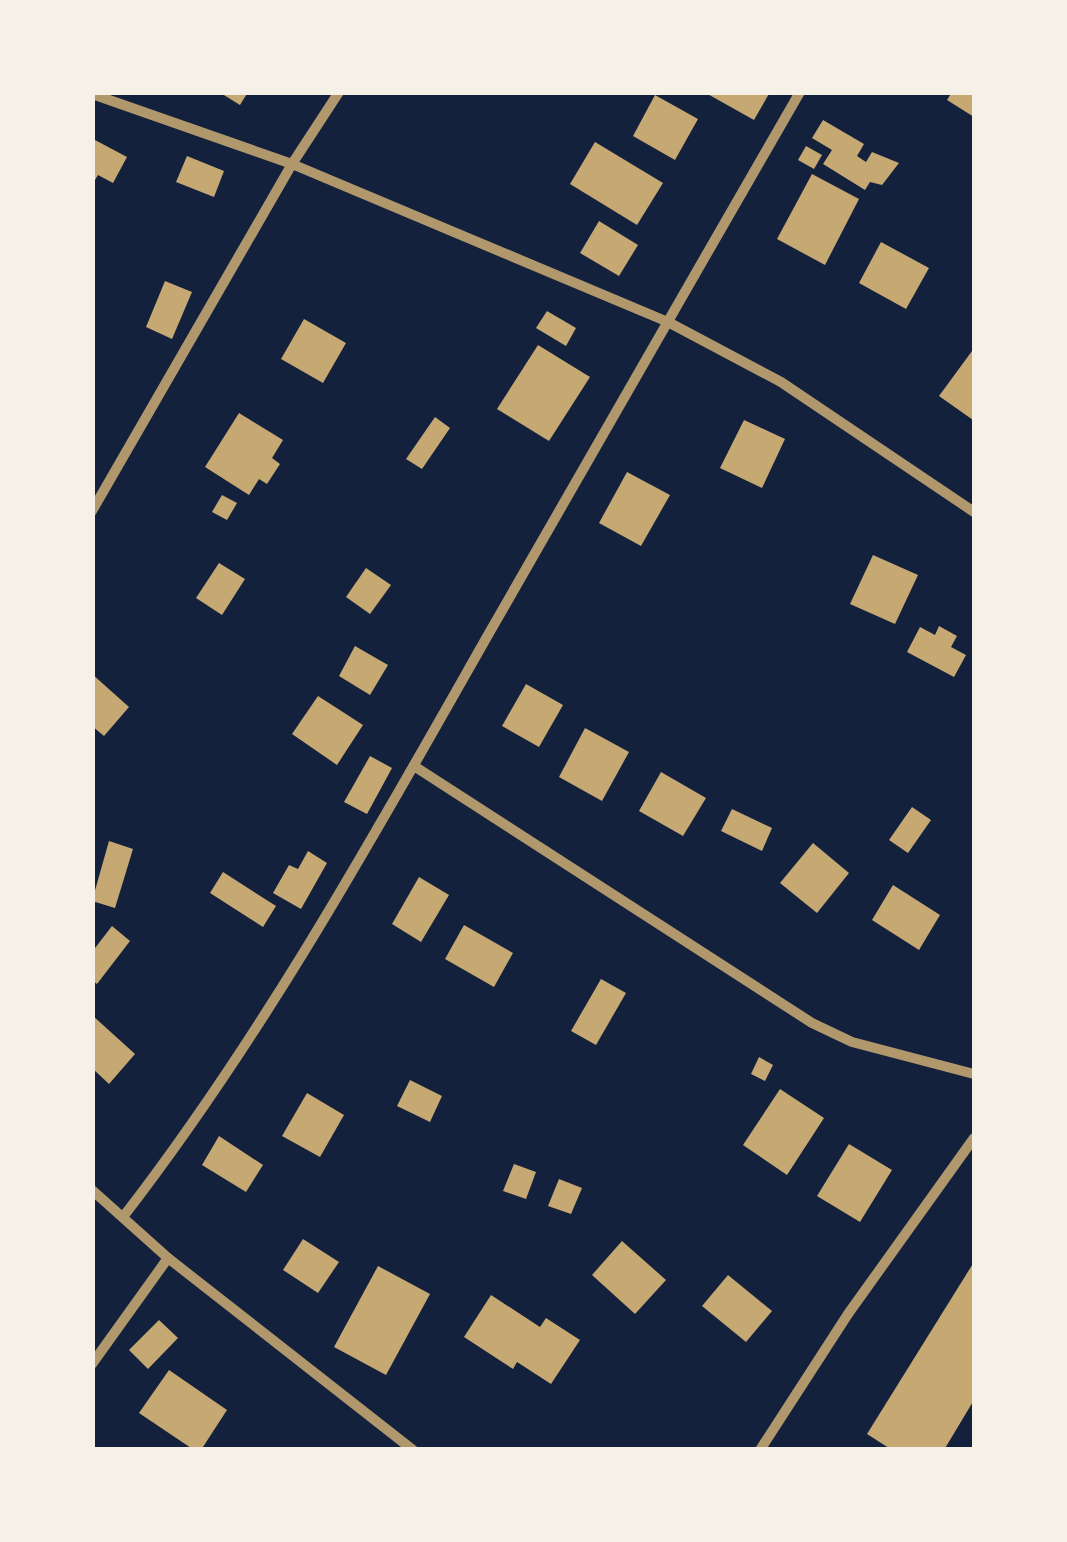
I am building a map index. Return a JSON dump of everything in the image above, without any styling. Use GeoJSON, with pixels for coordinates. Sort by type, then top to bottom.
{"type":"FeatureCollection","features":[{"type":"Feature","properties":{"kind":"street"},"geometry":{"type":"LineString","coordinates":[[92,512],[292,164],[339,92]]}},
{"type":"Feature","properties":{"kind":"street"},"geometry":{"type":"LineString","coordinates":[[123,1217],[180,1143],[247,1042],[414,766],[800,92]]}},
{"type":"Feature","properties":{"kind":"street"},"geometry":{"type":"LineString","coordinates":[[92,94],[292,164],[668,322],[780,382],[974,512]]}},
{"type":"Feature","properties":{"kind":"street"},"geometry":{"type":"LineString","coordinates":[[414,766],[812,1023],[852,1042],[974,1074]]}},
{"type":"Feature","properties":{"kind":"street"},"geometry":{"type":"LineString","coordinates":[[760,1450],[848,1314],[974,1138]]}},
{"type":"Feature","properties":{"kind":"street"},"geometry":{"type":"LineString","coordinates":[[92,1190],[168,1258],[413,1450]]}},
{"type":"Feature","properties":{"kind":"street"},"geometry":{"type":"LineString","coordinates":[[92,1364],[168,1258]]}},
{"type":"Feature","properties":{"kind":"building"},"geometry":{"type":"Polygon","coordinates":[[[219,92],[248,92],[240,105],[219,92]]]}},
{"type":"Feature","properties":{"kind":"building"},"geometry":{"type":"Polygon","coordinates":[[[704,92],[770,92],[754,120],[704,92]]]}},
{"type":"Feature","properties":{"kind":"building"},"geometry":{"type":"Polygon","coordinates":[[[952,92],[974,92],[974,117],[947,100],[952,92]]]}},
{"type":"Feature","properties":{"kind":"building"},"geometry":{"type":"Polygon","coordinates":[[[655,95],[698,119],[675,160],[633,136],[655,95]]]}},
{"type":"Feature","properties":{"kind":"building"},"geometry":{"type":"Polygon","coordinates":[[[823,120],[864,144],[857,156],[866,162],[872,152],[899,163],[882,185],[870,182],[865,190],[823,164],[832,150],[812,138],[823,120]]]}},
{"type":"Feature","properties":{"kind":"building"},"geometry":{"type":"Polygon","coordinates":[[[95,140],[127,157],[113,183],[98,175],[92,185],[95,140]]]}},
{"type":"Feature","properties":{"kind":"building"},"geometry":{"type":"Polygon","coordinates":[[[595,142],[663,183],[637,225],[570,184],[595,142]]]}},
{"type":"Feature","properties":{"kind":"building"},"geometry":{"type":"Polygon","coordinates":[[[806,146],[822,155],[814,169],[798,160],[806,146]]]}},
{"type":"Feature","properties":{"kind":"building"},"geometry":{"type":"Polygon","coordinates":[[[187,156],[224,171],[214,197],[176,182],[187,156]]]}},
{"type":"Feature","properties":{"kind":"building"},"geometry":{"type":"Polygon","coordinates":[[[812,174],[859,199],[825,265],[777,239],[812,174]]]}},
{"type":"Feature","properties":{"kind":"building"},"geometry":{"type":"Polygon","coordinates":[[[599,221],[638,245],[619,276],[580,253],[599,221]]]}},
{"type":"Feature","properties":{"kind":"building"},"geometry":{"type":"Polygon","coordinates":[[[881,242],[929,268],[906,309],[859,283],[881,242]]]}},
{"type":"Feature","properties":{"kind":"building"},"geometry":{"type":"Polygon","coordinates":[[[165,281],[192,292],[172,339],[146,327],[165,281]]]}},
{"type":"Feature","properties":{"kind":"building"},"geometry":{"type":"Polygon","coordinates":[[[547,311],[576,328],[566,346],[536,328],[547,311]]]}},
{"type":"Feature","properties":{"kind":"building"},"geometry":{"type":"Polygon","coordinates":[[[304,319],[346,343],[323,383],[281,359],[304,319]]]}},
{"type":"Feature","properties":{"kind":"building"},"geometry":{"type":"Polygon","coordinates":[[[538,345],[590,377],[549,441],[497,409],[538,345]]]}},
{"type":"Feature","properties":{"kind":"building"},"geometry":{"type":"Polygon","coordinates":[[[974,353],[973,420],[939,396],[974,353]]]}},
{"type":"Feature","properties":{"kind":"building"},"geometry":{"type":"Polygon","coordinates":[[[239,413],[283,440],[272,458],[280,464],[267,484],[259,479],[249,495],[205,467],[239,413]]]}},
{"type":"Feature","properties":{"kind":"building"},"geometry":{"type":"Polygon","coordinates":[[[435,417],[450,428],[422,469],[406,459],[435,417]]]}},
{"type":"Feature","properties":{"kind":"building"},"geometry":{"type":"Polygon","coordinates":[[[744,420],[785,439],[762,488],[720,468],[744,420]]]}},
{"type":"Feature","properties":{"kind":"building"},"geometry":{"type":"Polygon","coordinates":[[[627,472],[670,495],[641,546],[599,523],[627,472]]]}},
{"type":"Feature","properties":{"kind":"building"},"geometry":{"type":"Polygon","coordinates":[[[222,495],[237,503],[227,520],[212,512],[222,495]]]}},
{"type":"Feature","properties":{"kind":"building"},"geometry":{"type":"Polygon","coordinates":[[[873,555],[918,575],[895,624],[850,604],[873,555]]]}},
{"type":"Feature","properties":{"kind":"building"},"geometry":{"type":"Polygon","coordinates":[[[219,563],[245,579],[222,615],[196,598],[219,563]]]}},
{"type":"Feature","properties":{"kind":"building"},"geometry":{"type":"Polygon","coordinates":[[[366,568],[391,585],[370,614],[346,597],[366,568]]]}},
{"type":"Feature","properties":{"kind":"building"},"geometry":{"type":"Polygon","coordinates":[[[939,626],[957,636],[951,647],[966,655],[954,677],[907,652],[920,627],[935,635],[939,626]]]}},
{"type":"Feature","properties":{"kind":"building"},"geometry":{"type":"Polygon","coordinates":[[[355,646],[388,665],[370,695],[339,676],[355,646]]]}},
{"type":"Feature","properties":{"kind":"building"},"geometry":{"type":"Polygon","coordinates":[[[92,674],[129,707],[104,736],[92,726],[92,674]]]}},
{"type":"Feature","properties":{"kind":"building"},"geometry":{"type":"Polygon","coordinates":[[[526,684],[563,705],[539,747],[502,726],[526,684]]]}},
{"type":"Feature","properties":{"kind":"building"},"geometry":{"type":"Polygon","coordinates":[[[318,696],[363,725],[337,765],[292,734],[318,696]]]}},
{"type":"Feature","properties":{"kind":"building"},"geometry":{"type":"Polygon","coordinates":[[[585,728],[629,752],[602,801],[559,777],[585,728]]]}},
{"type":"Feature","properties":{"kind":"building"},"geometry":{"type":"Polygon","coordinates":[[[370,756],[392,768],[367,814],[344,802],[370,756]]]}},
{"type":"Feature","properties":{"kind":"building"},"geometry":{"type":"Polygon","coordinates":[[[661,772],[706,798],[683,836],[639,811],[661,772]]]}},
{"type":"Feature","properties":{"kind":"building"},"geometry":{"type":"Polygon","coordinates":[[[912,807],[931,820],[908,853],[889,840],[912,807]]]}},
{"type":"Feature","properties":{"kind":"building"},"geometry":{"type":"Polygon","coordinates":[[[732,809],[772,828],[762,851],[721,831],[732,809]]]}},
{"type":"Feature","properties":{"kind":"building"},"geometry":{"type":"Polygon","coordinates":[[[109,841],[133,849],[115,908],[92,901],[109,841]]]}},
{"type":"Feature","properties":{"kind":"building"},"geometry":{"type":"Polygon","coordinates":[[[813,843],[849,873],[817,913],[780,883],[813,843]]]}},
{"type":"Feature","properties":{"kind":"building"},"geometry":{"type":"Polygon","coordinates":[[[308,851],[327,863],[301,909],[273,893],[289,865],[298,869],[308,851]]]}},
{"type":"Feature","properties":{"kind":"building"},"geometry":{"type":"Polygon","coordinates":[[[223,872],[276,906],[263,927],[210,893],[223,872]]]}},
{"type":"Feature","properties":{"kind":"building"},"geometry":{"type":"Polygon","coordinates":[[[419,877],[449,895],[421,942],[392,924],[419,877]]]}},
{"type":"Feature","properties":{"kind":"building"},"geometry":{"type":"Polygon","coordinates":[[[893,885],[940,915],[919,950],[872,920],[893,885]]]}},
{"type":"Feature","properties":{"kind":"building"},"geometry":{"type":"Polygon","coordinates":[[[464,925],[513,953],[494,987],[445,959],[464,925]]]}},
{"type":"Feature","properties":{"kind":"building"},"geometry":{"type":"Polygon","coordinates":[[[112,926],[130,941],[97,984],[92,980],[92,952],[112,926]]]}},
{"type":"Feature","properties":{"kind":"building"},"geometry":{"type":"Polygon","coordinates":[[[601,979],[626,993],[596,1045],[571,1031],[601,979]]]}},
{"type":"Feature","properties":{"kind":"building"},"geometry":{"type":"Polygon","coordinates":[[[92,1015],[135,1054],[109,1084],[92,1068],[92,1015]]]}},
{"type":"Feature","properties":{"kind":"building"},"geometry":{"type":"Polygon","coordinates":[[[759,1057],[773,1065],[765,1081],[751,1074],[759,1057]]]}},
{"type":"Feature","properties":{"kind":"building"},"geometry":{"type":"Polygon","coordinates":[[[410,1080],[442,1096],[430,1122],[397,1106],[410,1080]]]}},
{"type":"Feature","properties":{"kind":"building"},"geometry":{"type":"Polygon","coordinates":[[[780,1089],[824,1118],[787,1175],[743,1145],[780,1089]]]}},
{"type":"Feature","properties":{"kind":"building"},"geometry":{"type":"Polygon","coordinates":[[[307,1093],[344,1115],[320,1157],[282,1136],[307,1093]]]}},
{"type":"Feature","properties":{"kind":"building"},"geometry":{"type":"Polygon","coordinates":[[[219,1136],[263,1165],[246,1192],[202,1165],[219,1136]]]}},
{"type":"Feature","properties":{"kind":"building"},"geometry":{"type":"Polygon","coordinates":[[[849,1144],[892,1170],[860,1222],[817,1196],[849,1144]]]}},
{"type":"Feature","properties":{"kind":"building"},"geometry":{"type":"Polygon","coordinates":[[[514,1164],[536,1172],[526,1199],[503,1191],[514,1164]]]}},
{"type":"Feature","properties":{"kind":"building"},"geometry":{"type":"Polygon","coordinates":[[[559,1179],[582,1188],[571,1214],[548,1206],[559,1179]]]}},
{"type":"Feature","properties":{"kind":"building"},"geometry":{"type":"Polygon","coordinates":[[[303,1239],[339,1262],[318,1293],[283,1270],[303,1239]]]}},
{"type":"Feature","properties":{"kind":"building"},"geometry":{"type":"Polygon","coordinates":[[[622,1241],[666,1280],[635,1314],[592,1275],[622,1241]]]}},
{"type":"Feature","properties":{"kind":"building"},"geometry":{"type":"Polygon","coordinates":[[[974,1262],[974,1400],[944,1450],[892,1450],[867,1434],[974,1262]]]}},
{"type":"Feature","properties":{"kind":"building"},"geometry":{"type":"Polygon","coordinates":[[[378,1266],[430,1294],[386,1375],[334,1347],[378,1266]]]}},
{"type":"Feature","properties":{"kind":"building"},"geometry":{"type":"Polygon","coordinates":[[[728,1275],[772,1311],[746,1342],[702,1306],[728,1275]]]}},
{"type":"Feature","properties":{"kind":"building"},"geometry":{"type":"Polygon","coordinates":[[[491,1295],[540,1327],[546,1318],[580,1340],[551,1384],[517,1362],[513,1369],[464,1337],[491,1295]]]}},
{"type":"Feature","properties":{"kind":"building"},"geometry":{"type":"Polygon","coordinates":[[[159,1320],[178,1338],[148,1369],[129,1350],[159,1320]]]}},
{"type":"Feature","properties":{"kind":"building"},"geometry":{"type":"Polygon","coordinates":[[[169,1370],[227,1410],[201,1450],[194,1450],[139,1413],[169,1370]]]}}]}
